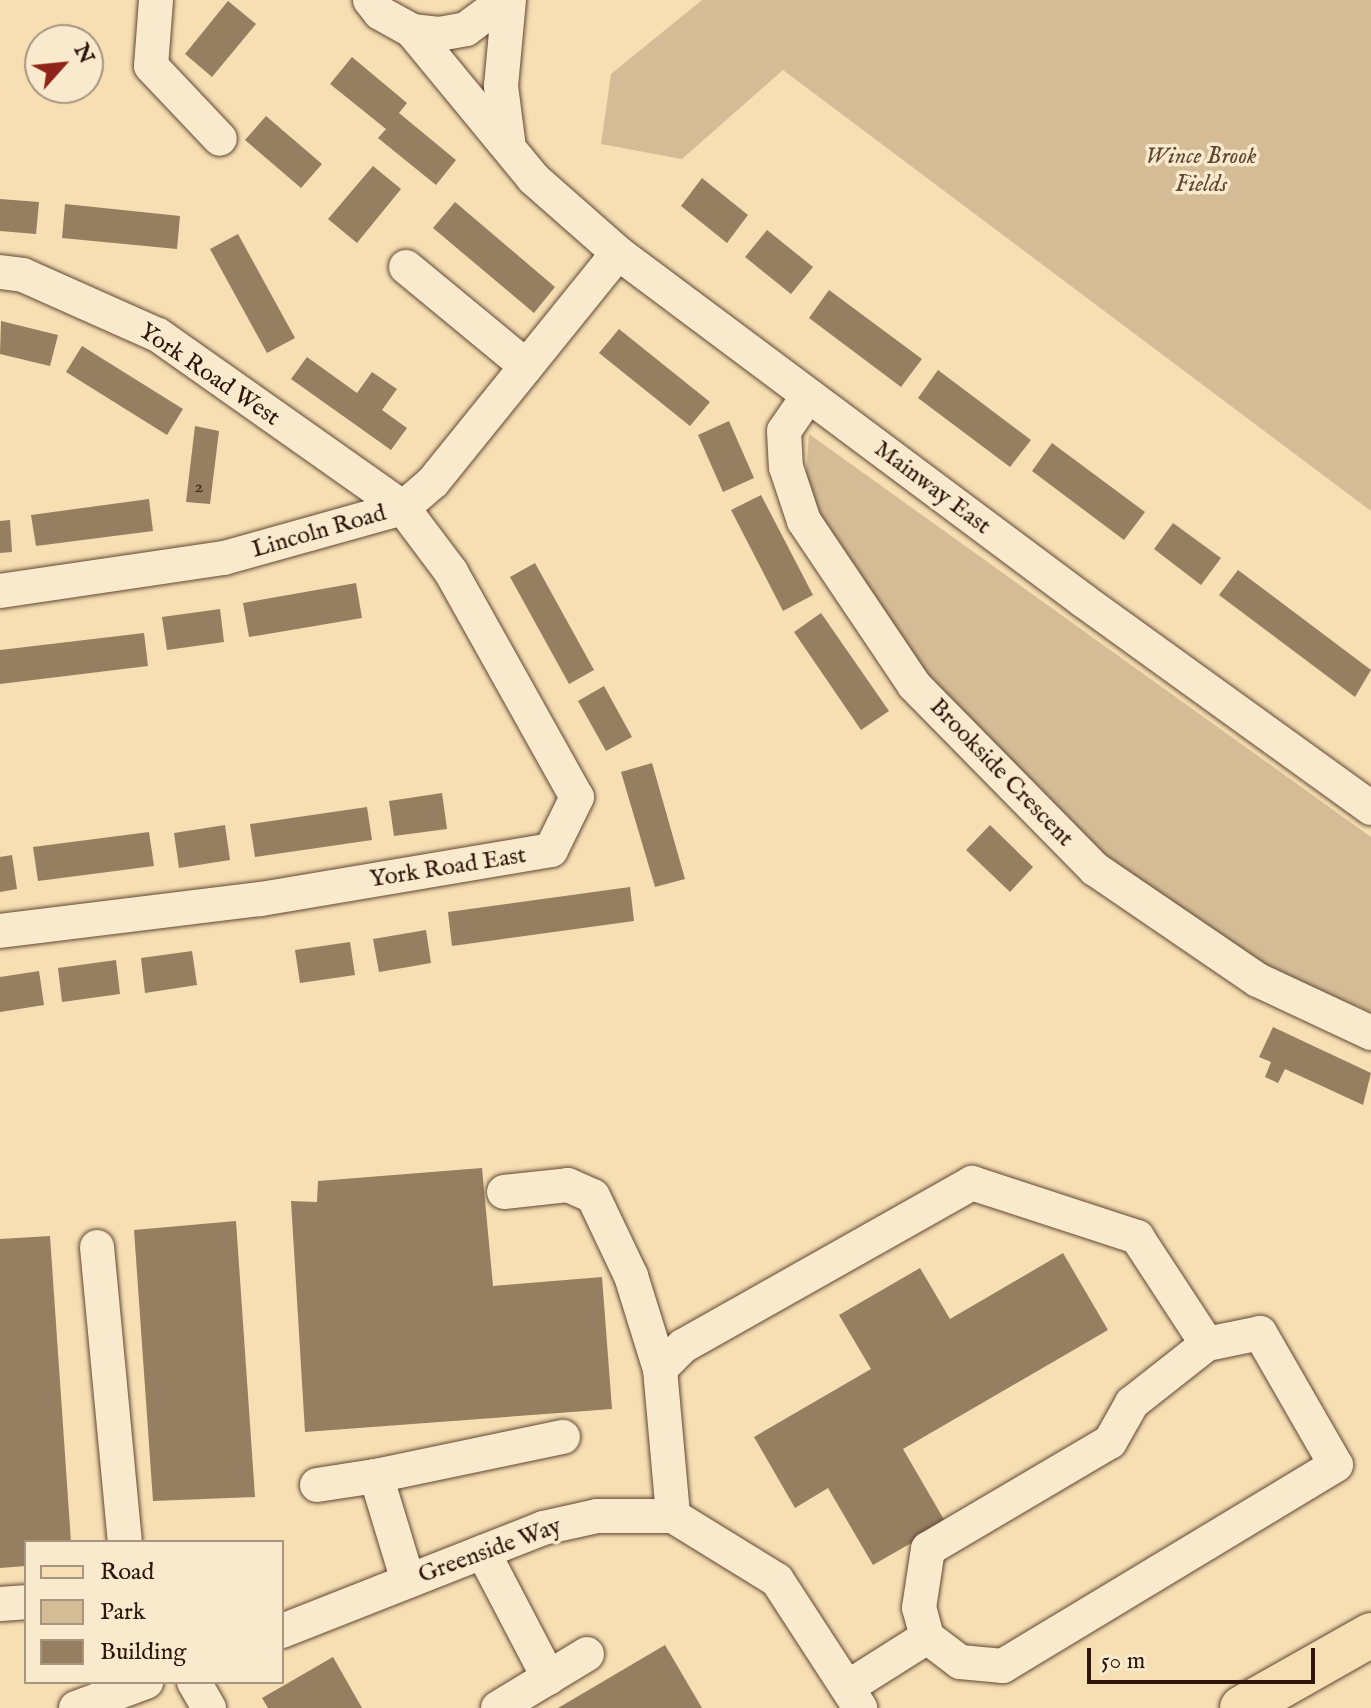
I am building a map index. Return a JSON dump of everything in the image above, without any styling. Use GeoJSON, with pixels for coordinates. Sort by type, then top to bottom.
{"type":"FeatureCollection","features":[{"type":"Feature","properties":{"kind":"main road"},"geometry":{"type":"LineString","coordinates":[[1242,1708],[1371,1635]]}},
{"type":"Feature","properties":{"kind":"street"},"geometry":{"type":"LineString","coordinates":[[156,0],[151,66],[220,139]]}},
{"type":"Feature","properties":{"kind":"street"},"geometry":{"type":"LineString","coordinates":[[370,0],[380,13],[412,31],[439,34],[466,29],[507,0]]}},
{"type":"Feature","properties":{"kind":"street"},"geometry":{"type":"LineString","coordinates":[[507,0],[501,86],[509,148]]}},
{"type":"Feature","properties":{"kind":"street","name":"Mainway East"},"geometry":{"type":"LineString","coordinates":[[412,31],[534,179],[618,253],[1371,808]]}},
{"type":"Feature","properties":{"kind":"street","name":"Lincoln Road"},"geometry":{"type":"LineString","coordinates":[[0,591],[224,558],[403,508],[433,482],[618,253]]}},
{"type":"Feature","properties":{"kind":"street"},"geometry":{"type":"LineString","coordinates":[[406,267],[526,366]]}},
{"type":"Feature","properties":{"kind":"street","name":"York Road West"},"geometry":{"type":"LineString","coordinates":[[0,272],[23,275],[158,335],[403,508]]}},
{"type":"Feature","properties":{"kind":"street","name":"Brookside Crescent"},"geometry":{"type":"LineString","coordinates":[[808,396],[784,431],[786,467],[804,521],[914,685],[1095,869],[1258,980],[1371,1033]]}},
{"type":"Feature","properties":{"kind":"street","name":"York Road East"},"geometry":{"type":"LineString","coordinates":[[0,931],[260,899],[551,850],[577,797],[451,572],[403,508]]}},
{"type":"Feature","properties":{"kind":"street"},"geometry":{"type":"LineString","coordinates":[[660,1369],[683,1346],[972,1183],[1137,1237],[1207,1344]]}},
{"type":"Feature","properties":{"kind":"street"},"geometry":{"type":"LineString","coordinates":[[504,1192],[568,1185],[593,1196],[631,1276],[660,1369],[673,1516],[777,1580],[854,1698],[927,1637]]}},
{"type":"Feature","properties":{"kind":"street"},"geometry":{"type":"LineString","coordinates":[[97,1247],[125,1540]]}},
{"type":"Feature","properties":{"kind":"street"},"geometry":{"type":"LineString","coordinates":[[1260,1333],[1336,1465],[1003,1666],[960,1662],[927,1637],[919,1608],[928,1549],[1110,1442],[1132,1403],[1207,1344],[1260,1333]]}},
{"type":"Feature","properties":{"kind":"street"},"geometry":{"type":"LineString","coordinates":[[317,1485],[376,1476],[563,1437]]}},
{"type":"Feature","properties":{"kind":"street"},"geometry":{"type":"LineString","coordinates":[[376,1476],[408,1581]]}},
{"type":"Feature","properties":{"kind":"street","name":"Greenside Way"},"geometry":{"type":"LineString","coordinates":[[284,1630],[543,1528],[597,1516],[673,1516]]}},
{"type":"Feature","properties":{"kind":"street"},"geometry":{"type":"LineString","coordinates":[[483,1552],[549,1678]]}},
{"type":"Feature","properties":{"kind":"street"},"geometry":{"type":"LineString","coordinates":[[0,1604],[24,1602]]}},
{"type":"Feature","properties":{"kind":"street"},"geometry":{"type":"LineString","coordinates":[[498,1708],[587,1654]]}},
{"type":"Feature","properties":{"kind":"street"},"geometry":{"type":"LineString","coordinates":[[76,1708],[141,1684]]}},
{"type":"Feature","properties":{"kind":"street"},"geometry":{"type":"LineString","coordinates":[[195,1684],[209,1708]]}},
{"type":"Feature","properties":{"kind":"green space","name":"Wince Brook Fields"},"geometry":{"type":"Polygon","coordinates":[[[702,0],[1371,0],[1371,511],[783,70],[682,159],[601,144],[611,74],[702,0]]]}},
{"type":"Feature","properties":{"kind":"green space"},"geometry":{"type":"Polygon","coordinates":[[[809,434],[1371,837],[1371,1012],[1261,966],[1061,825],[890,631],[804,501],[809,434]]]}},
{"type":"Feature","properties":{"kind":"building"},"geometry":{"type":"Polygon","coordinates":[[[228,1],[256,24],[212,77],[185,54],[228,1]]]}},
{"type":"Feature","properties":{"kind":"building"},"geometry":{"type":"Polygon","coordinates":[[[352,57],[407,103],[399,113],[456,160],[436,185],[378,138],[386,129],[330,84],[352,57]]]}},
{"type":"Feature","properties":{"kind":"building"},"geometry":{"type":"Polygon","coordinates":[[[266,116],[322,164],[301,188],[245,140],[266,116]]]}},
{"type":"Feature","properties":{"kind":"building"},"geometry":{"type":"Polygon","coordinates":[[[373,166],[401,189],[357,243],[328,219],[373,166]]]}},
{"type":"Feature","properties":{"kind":"building"},"geometry":{"type":"Polygon","coordinates":[[[702,178],[748,215],[727,243],[681,206],[702,178]]]}},
{"type":"Feature","properties":{"kind":"building"},"geometry":{"type":"Polygon","coordinates":[[[0,199],[39,202],[36,234],[0,231],[0,199]]]}},
{"type":"Feature","properties":{"kind":"building"},"geometry":{"type":"Polygon","coordinates":[[[455,202],[555,287],[534,313],[433,228],[455,202]]]}},
{"type":"Feature","properties":{"kind":"building"},"geometry":{"type":"Polygon","coordinates":[[[65,204],[180,216],[177,249],[62,238],[65,204]]]}},
{"type":"Feature","properties":{"kind":"building"},"geometry":{"type":"Polygon","coordinates":[[[767,230],[813,267],[791,294],[745,257],[767,230]]]}},
{"type":"Feature","properties":{"kind":"building"},"geometry":{"type":"Polygon","coordinates":[[[238,234],[295,338],[267,353],[210,249],[238,234]]]}},
{"type":"Feature","properties":{"kind":"building"},"geometry":{"type":"Polygon","coordinates":[[[829,290],[922,359],[901,387],[809,318],[829,290]]]}},
{"type":"Feature","properties":{"kind":"building"},"geometry":{"type":"Polygon","coordinates":[[[1,321],[58,335],[50,366],[0,354],[1,321]]]}},
{"type":"Feature","properties":{"kind":"building"},"geometry":{"type":"Polygon","coordinates":[[[619,329],[710,402],[690,426],[599,353],[619,329]]]}},
{"type":"Feature","properties":{"kind":"building"},"geometry":{"type":"Polygon","coordinates":[[[82,346],[183,409],[167,435],[66,372],[82,346]]]}},
{"type":"Feature","properties":{"kind":"building"},"geometry":{"type":"Polygon","coordinates":[[[307,357],[357,393],[372,372],[397,389],[382,410],[407,428],[391,450],[291,379],[307,357]]]}},
{"type":"Feature","properties":{"kind":"building"},"geometry":{"type":"Polygon","coordinates":[[[938,370],[1031,440],[1010,467],[918,398],[938,370]]]}},
{"type":"Feature","properties":{"kind":"building"},"geometry":{"type":"Polygon","coordinates":[[[729,421],[754,478],[723,492],[698,435],[729,421]]]}},
{"type":"Feature","properties":{"kind":"building"},"geometry":{"type":"Polygon","coordinates":[[[195,426],[219,431],[210,504],[186,502],[195,426]]]}},
{"type":"Feature","properties":{"kind":"building"},"geometry":{"type":"Polygon","coordinates":[[[1052,443],[1145,512],[1124,540],[1032,471],[1052,443]]]}},
{"type":"Feature","properties":{"kind":"building"},"geometry":{"type":"Polygon","coordinates":[[[761,495],[813,595],[783,611],[731,510],[761,495]]]}},
{"type":"Feature","properties":{"kind":"building"},"geometry":{"type":"Polygon","coordinates":[[[149,499],[153,531],[36,546],[31,515],[149,499]]]}},
{"type":"Feature","properties":{"kind":"building"},"geometry":{"type":"Polygon","coordinates":[[[10,520],[12,552],[0,553],[0,521],[10,520]]]}},
{"type":"Feature","properties":{"kind":"building"},"geometry":{"type":"Polygon","coordinates":[[[1173,523],[1221,558],[1201,585],[1154,549],[1173,523]]]}},
{"type":"Feature","properties":{"kind":"building"},"geometry":{"type":"Polygon","coordinates":[[[535,563],[594,670],[569,684],[510,577],[535,563]]]}},
{"type":"Feature","properties":{"kind":"building"},"geometry":{"type":"Polygon","coordinates":[[[1238,570],[1371,670],[1355,697],[1219,595],[1238,570]]]}},
{"type":"Feature","properties":{"kind":"building"},"geometry":{"type":"Polygon","coordinates":[[[356,583],[362,618],[249,637],[243,603],[356,583]]]}},
{"type":"Feature","properties":{"kind":"building"},"geometry":{"type":"Polygon","coordinates":[[[220,609],[224,642],[167,650],[162,617],[220,609]]]}},
{"type":"Feature","properties":{"kind":"building"},"geometry":{"type":"Polygon","coordinates":[[[821,613],[889,711],[861,730],[794,632],[821,613]]]}},
{"type":"Feature","properties":{"kind":"building"},"geometry":{"type":"Polygon","coordinates":[[[144,633],[148,666],[0,684],[0,650],[144,633]]]}},
{"type":"Feature","properties":{"kind":"building"},"geometry":{"type":"Polygon","coordinates":[[[604,686],[632,737],[606,751],[578,701],[604,686]]]}},
{"type":"Feature","properties":{"kind":"building"},"geometry":{"type":"Polygon","coordinates":[[[652,763],[685,879],[655,887],[621,772],[652,763]]]}},
{"type":"Feature","properties":{"kind":"building"},"geometry":{"type":"Polygon","coordinates":[[[442,793],[447,829],[394,836],[389,801],[442,793]]]}},
{"type":"Feature","properties":{"kind":"building"},"geometry":{"type":"Polygon","coordinates":[[[367,807],[372,840],[255,857],[250,824],[367,807]]]}},
{"type":"Feature","properties":{"kind":"building"},"geometry":{"type":"Polygon","coordinates":[[[225,825],[230,860],[179,868],[174,833],[225,825]]]}},
{"type":"Feature","properties":{"kind":"building"},"geometry":{"type":"Polygon","coordinates":[[[990,825],[1033,867],[1010,892],[966,850],[990,825]]]}},
{"type":"Feature","properties":{"kind":"building"},"geometry":{"type":"Polygon","coordinates":[[[149,832],[154,866],[38,881],[33,847],[149,832]]]}},
{"type":"Feature","properties":{"kind":"building"},"geometry":{"type":"Polygon","coordinates":[[[12,855],[17,889],[0,892],[0,857],[12,855]]]}},
{"type":"Feature","properties":{"kind":"building"},"geometry":{"type":"Polygon","coordinates":[[[630,887],[634,921],[452,946],[448,912],[630,887]]]}},
{"type":"Feature","properties":{"kind":"building"},"geometry":{"type":"Polygon","coordinates":[[[426,930],[431,963],[379,972],[373,939],[426,930]]]}},
{"type":"Feature","properties":{"kind":"building"},"geometry":{"type":"Polygon","coordinates":[[[350,942],[355,975],[300,983],[295,950],[350,942]]]}},
{"type":"Feature","properties":{"kind":"building"},"geometry":{"type":"Polygon","coordinates":[[[192,951],[197,985],[145,993],[141,958],[192,951]]]}},
{"type":"Feature","properties":{"kind":"building"},"geometry":{"type":"Polygon","coordinates":[[[116,960],[120,994],[62,1002],[58,968],[116,960]]]}},
{"type":"Feature","properties":{"kind":"building"},"geometry":{"type":"Polygon","coordinates":[[[39,971],[44,1005],[0,1012],[0,977],[39,971]]]}},
{"type":"Feature","properties":{"kind":"building"},"geometry":{"type":"Polygon","coordinates":[[[1273,1027],[1371,1073],[1363,1105],[1285,1069],[1278,1083],[1265,1077],[1271,1062],[1259,1057],[1273,1027]]]}},
{"type":"Feature","properties":{"kind":"building"},"geometry":{"type":"Polygon","coordinates":[[[482,1168],[493,1286],[602,1277],[612,1409],[305,1432],[291,1201],[317,1202],[318,1181],[482,1168]]]}},
{"type":"Feature","properties":{"kind":"building"},"geometry":{"type":"Polygon","coordinates":[[[236,1221],[255,1497],[153,1501],[134,1230],[236,1221]]]}},
{"type":"Feature","properties":{"kind":"building"},"geometry":{"type":"Polygon","coordinates":[[[50,1236],[71,1540],[24,1540],[24,1566],[0,1568],[0,1239],[50,1236]]]}},
{"type":"Feature","properties":{"kind":"building"},"geometry":{"type":"Polygon","coordinates":[[[1063,1253],[1108,1330],[903,1449],[946,1523],[873,1565],[828,1488],[795,1508],[754,1437],[871,1369],[839,1315],[920,1268],[950,1319],[1063,1253]]]}},
{"type":"Feature","properties":{"kind":"building"},"geometry":{"type":"Polygon","coordinates":[[[665,1645],[702,1708],[558,1708],[665,1645]]]}},
{"type":"Feature","properties":{"kind":"building"},"geometry":{"type":"Polygon","coordinates":[[[333,1657],[362,1708],[268,1708],[262,1698],[333,1657]]]}}]}
